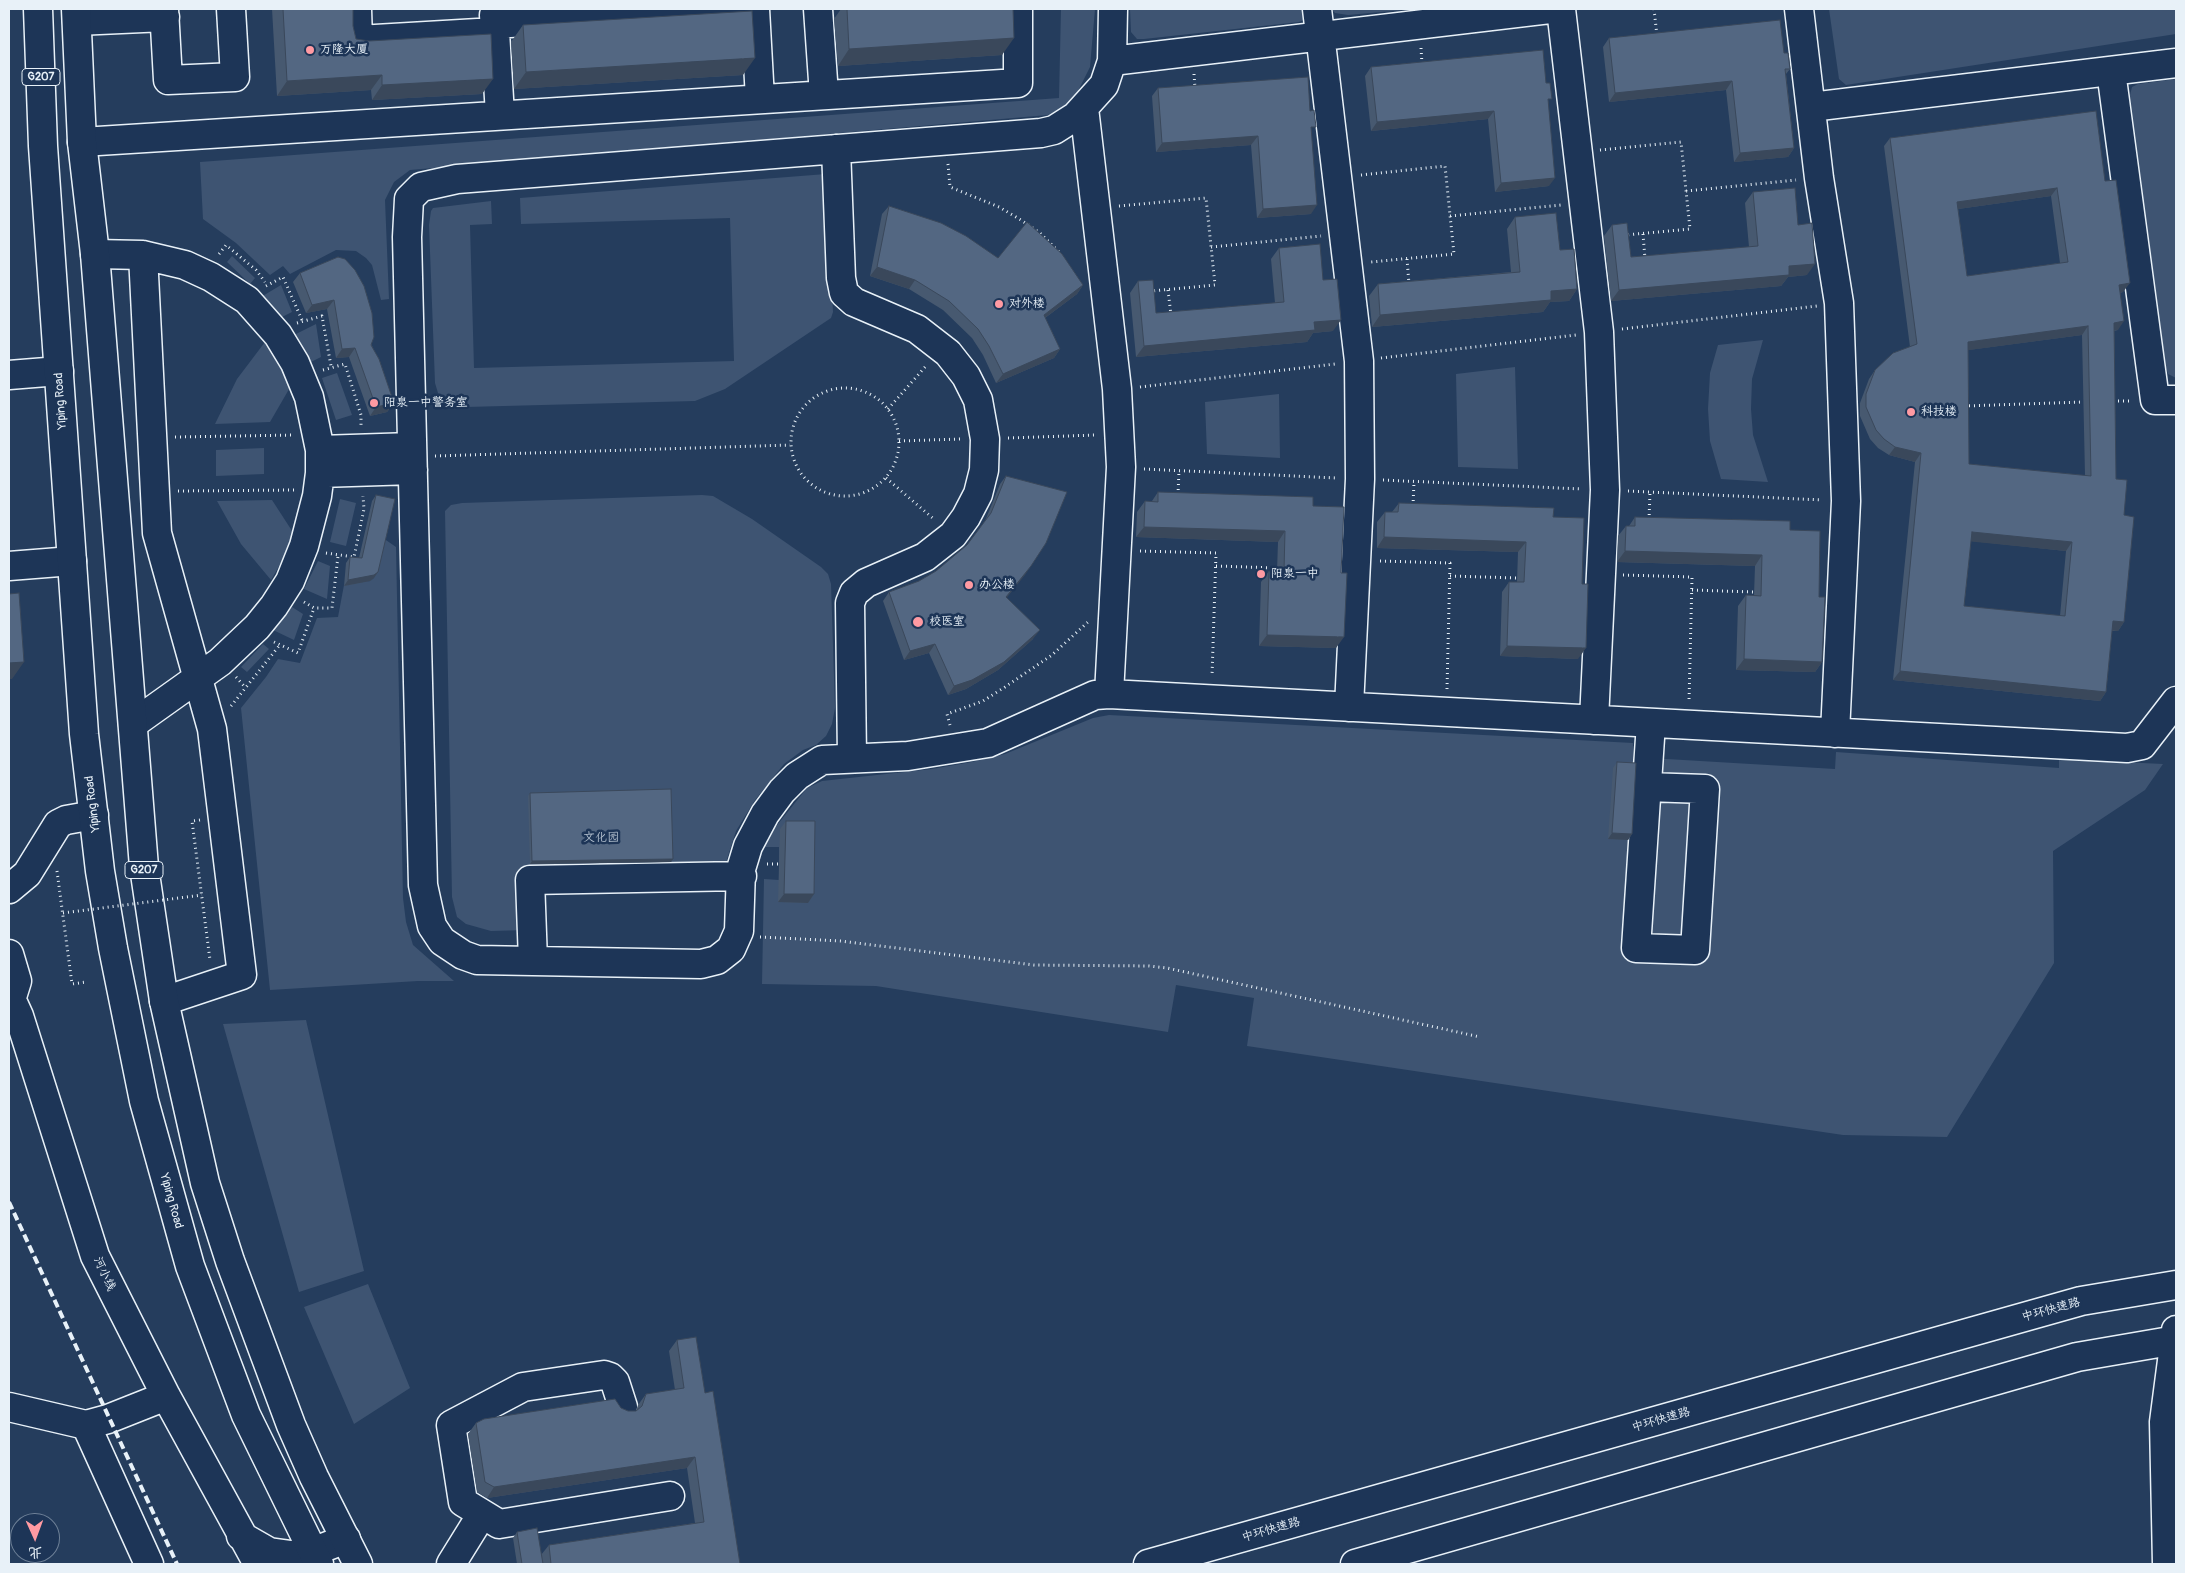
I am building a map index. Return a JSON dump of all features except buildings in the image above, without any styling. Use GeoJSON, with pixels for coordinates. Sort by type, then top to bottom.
{"type":"FeatureCollection","features":[{"type":"Feature","properties":{"kind":"main road","name":"Yiping Road"},"geometry":{"type":"LineString","coordinates":[[38,9],[43,146],[84,734],[100,871],[113,948],[144,1101],[190,1266],[246,1415],[316,1558]]}},
{"type":"Feature","properties":{"kind":"main road"},"geometry":{"type":"LineString","coordinates":[[77,15],[165,13],[168,80],[235,77],[231,9]]}},
{"type":"Feature","properties":{"kind":"main road"},"geometry":{"type":"LineString","coordinates":[[357,9],[358,40],[494,22],[734,9]]}},
{"type":"Feature","properties":{"kind":"main road"},"geometry":{"type":"LineString","coordinates":[[755,9],[760,99]]}},
{"type":"Feature","properties":{"kind":"main road"},"geometry":{"type":"LineString","coordinates":[[818,9],[824,95]]}},
{"type":"Feature","properties":{"kind":"main road"},"geometry":{"type":"LineString","coordinates":[[82,142],[1018,83],[1018,9]]}},
{"type":"Feature","properties":{"kind":"main road"},"geometry":{"type":"LineString","coordinates":[[1113,9],[1112,61],[1104,85],[1084,108],[1065,124],[1041,133],[457,179],[421,187],[408,199],[412,458],[423,885],[432,926],[442,941],[463,955],[477,960],[701,964],[717,960],[731,949],[737,936],[741,918],[743,858],[748,846],[766,814],[782,791],[797,776],[822,760],[908,756],[957,750],[1005,738],[1095,695],[1110,694],[2134,748],[2142,744],[2176,701]]}},
{"type":"Feature","properties":{"kind":"main road"},"geometry":{"type":"LineString","coordinates":[[1317,9],[1359,361],[1360,479],[1349,707]]}},
{"type":"Feature","properties":{"kind":"main road"},"geometry":{"type":"LineString","coordinates":[[1112,61],[1550,9]]}},
{"type":"Feature","properties":{"kind":"main road"},"geometry":{"type":"LineString","coordinates":[[1561,9],[1599,332],[1605,490],[1594,720]]}},
{"type":"Feature","properties":{"kind":"main road"},"geometry":{"type":"LineString","coordinates":[[1799,9],[1819,178],[1839,303],[1846,502],[1835,733]]}},
{"type":"Feature","properties":{"kind":"main road","name":"G207"},"geometry":{"type":"LineString","coordinates":[[77,15],[82,142],[95,254],[144,867],[164,1001],[205,1183],[230,1261],[291,1425],[314,1477],[358,1564]]}},
{"type":"Feature","properties":{"kind":"main road"},"geometry":{"type":"LineString","coordinates":[[494,22],[500,115]]}},
{"type":"Feature","properties":{"kind":"main road"},"geometry":{"type":"LineString","coordinates":[[1810,107],[2176,63]]}},
{"type":"Feature","properties":{"kind":"main road"},"geometry":{"type":"LineString","coordinates":[[2111,71],[2155,400],[2176,400]]}},
{"type":"Feature","properties":{"kind":"main road"},"geometry":{"type":"LineString","coordinates":[[1084,108],[1117,390],[1121,468],[1110,694]]}},
{"type":"Feature","properties":{"kind":"main road"},"geometry":{"type":"LineString","coordinates":[[836,149],[840,270],[844,293],[854,302],[917,329],[942,348],[956,363],[978,400],[985,439],[984,470],[978,494],[966,516],[952,535],[925,557],[866,583],[854,593],[850,603],[852,758]]}},
{"type":"Feature","properties":{"kind":"main road"},"geometry":{"type":"LineString","coordinates":[[95,254],[143,255],[185,265],[212,277],[247,300],[278,335],[295,363],[309,397],[320,462],[304,546],[284,591],[257,628],[220,662],[133,724]]}},
{"type":"Feature","properties":{"kind":"main road"},"geometry":{"type":"LineString","coordinates":[[143,255],[157,533],[212,729],[242,975],[164,1001]]}},
{"type":"Feature","properties":{"kind":"main road"},"geometry":{"type":"LineString","coordinates":[[9,375],[59,371]]}},
{"type":"Feature","properties":{"kind":"main road"},"geometry":{"type":"LineString","coordinates":[[320,462],[412,458]]}},
{"type":"Feature","properties":{"kind":"main road"},"geometry":{"type":"LineString","coordinates":[[9,566],[72,561]]}},
{"type":"Feature","properties":{"kind":"main road"},"geometry":{"type":"LineString","coordinates":[[1647,787],[1705,789],[1695,950],[1636,948],[1651,723]]}},
{"type":"Feature","properties":{"kind":"main road"},"geometry":{"type":"LineString","coordinates":[[9,889],[28,874],[58,824],[66,820],[94,815]]}},
{"type":"Feature","properties":{"kind":"main road"},"geometry":{"type":"LineString","coordinates":[[533,961],[530,880],[742,876]]}},
{"type":"Feature","properties":{"kind":"main road"},"geometry":{"type":"LineString","coordinates":[[9,954],[17,981],[10,996]]}},
{"type":"Feature","properties":{"kind":"main road","name":"河小线"},"geometry":{"type":"LineString","coordinates":[[10,996],[58,1137],[88,1238],[114,1297],[241,1536],[258,1564]]}},
{"type":"Feature","properties":{"kind":"main road","name":"中环快速路"},"geometry":{"type":"LineString","coordinates":[[1148,1564],[2081,1302],[2176,1285]]}},
{"type":"Feature","properties":{"kind":"main road"},"geometry":{"type":"LineString","coordinates":[[1355,1564],[2077,1357],[2176,1337],[2164,1422],[2167,1564]]}},
{"type":"Feature","properties":{"kind":"main road"},"geometry":{"type":"LineString","coordinates":[[623,1407],[615,1382],[610,1377],[604,1375],[523,1387],[450,1425],[463,1502],[499,1524],[670,1496]]}},
{"type":"Feature","properties":{"kind":"main road"},"geometry":{"type":"LineString","coordinates":[[9,1406],[86,1424],[108,1419],[166,1396]]}},
{"type":"Feature","properties":{"kind":"main road"},"geometry":{"type":"LineString","coordinates":[[86,1424],[149,1564]]}},
{"type":"Feature","properties":{"kind":"main road"},"geometry":{"type":"LineString","coordinates":[[451,1564],[482,1514]]}},
{"type":"Feature","properties":{"kind":"main road"},"geometry":{"type":"LineString","coordinates":[[241,1536],[258,1547],[280,1554],[316,1558],[346,1539]]}},
{"type":"Feature","properties":{"kind":"path"},"geometry":{"type":"LineString","coordinates":[[1654,9],[1657,41]]}},
{"type":"Feature","properties":{"kind":"path"},"geometry":{"type":"LineString","coordinates":[[946,141],[950,187],[999,207],[1021,220],[1040,233],[1062,256]]}},
{"type":"Feature","properties":{"kind":"path"},"geometry":{"type":"LineString","coordinates":[[1578,152],[1681,142],[1690,229],[1625,236]]}},
{"type":"Feature","properties":{"kind":"path"},"geometry":{"type":"LineString","coordinates":[[1338,177],[1445,166],[1454,254],[1348,264]]}},
{"type":"Feature","properties":{"kind":"path"},"geometry":{"type":"LineString","coordinates":[[1686,191],[1819,178]]}},
{"type":"Feature","properties":{"kind":"path"},"geometry":{"type":"LineString","coordinates":[[1096,208],[1206,198],[1215,285],[1150,291]]}},
{"type":"Feature","properties":{"kind":"path"},"geometry":{"type":"LineString","coordinates":[[1450,216],[1584,202]]}},
{"type":"Feature","properties":{"kind":"path"},"geometry":{"type":"LineString","coordinates":[[1211,247],[1344,234]]}},
{"type":"Feature","properties":{"kind":"path"},"geometry":{"type":"LineString","coordinates":[[1643,234],[1646,267]]}},
{"type":"Feature","properties":{"kind":"path"},"geometry":{"type":"LineString","coordinates":[[1407,259],[1410,292]]}},
{"type":"Feature","properties":{"kind":"path"},"geometry":{"type":"LineString","coordinates":[[247,300],[267,285],[283,277],[302,320]]}},
{"type":"Feature","properties":{"kind":"path"},"geometry":{"type":"LineString","coordinates":[[1168,290],[1172,323]]}},
{"type":"Feature","properties":{"kind":"path"},"geometry":{"type":"LineString","coordinates":[[1117,390],[1839,303]]}},
{"type":"Feature","properties":{"kind":"path"},"geometry":{"type":"LineString","coordinates":[[278,335],[302,320],[322,316],[331,366]]}},
{"type":"Feature","properties":{"kind":"path"},"geometry":{"type":"LineString","coordinates":[[888,409],[942,348]]}},
{"type":"Feature","properties":{"kind":"path"},"geometry":{"type":"LineString","coordinates":[[850,388],[875,396],[888,409],[898,429],[899,441],[898,455],[886,478],[877,486],[853,496],[828,494],[806,481],[793,459],[790,445],[795,420],[802,408],[823,392],[850,388]]}},
{"type":"Feature","properties":{"kind":"path"},"geometry":{"type":"LineString","coordinates":[[1962,406],[2083,402]]}},
{"type":"Feature","properties":{"kind":"path"},"geometry":{"type":"LineString","coordinates":[[899,441],[1119,434]]}},
{"type":"Feature","properties":{"kind":"path"},"geometry":{"type":"LineString","coordinates":[[152,438],[267,436]]}},
{"type":"Feature","properties":{"kind":"path"},"geometry":{"type":"LineString","coordinates":[[412,458],[790,445]]}},
{"type":"Feature","properties":{"kind":"path"},"geometry":{"type":"LineString","coordinates":[[1121,468],[1846,502]]}},
{"type":"Feature","properties":{"kind":"path"},"geometry":{"type":"LineString","coordinates":[[1178,504],[1179,470]]}},
{"type":"Feature","properties":{"kind":"path"},"geometry":{"type":"LineString","coordinates":[[886,478],[952,535]]}},
{"type":"Feature","properties":{"kind":"path"},"geometry":{"type":"LineString","coordinates":[[1413,514],[1414,481]]}},
{"type":"Feature","properties":{"kind":"path"},"geometry":{"type":"LineString","coordinates":[[155,492],[269,490]]}},
{"type":"Feature","properties":{"kind":"path"},"geometry":{"type":"LineString","coordinates":[[1649,528],[1650,492]]}},
{"type":"Feature","properties":{"kind":"path"},"geometry":{"type":"LineString","coordinates":[[1117,551],[1216,554],[1212,700]]}},
{"type":"Feature","properties":{"kind":"path"},"geometry":{"type":"LineString","coordinates":[[284,591],[314,608],[332,608],[338,556]]}},
{"type":"Feature","properties":{"kind":"path"},"geometry":{"type":"LineString","coordinates":[[1356,561],[1450,564],[1446,712]]}},
{"type":"Feature","properties":{"kind":"path"},"geometry":{"type":"LineString","coordinates":[[1216,566],[1277,568]]}},
{"type":"Feature","properties":{"kind":"path"},"geometry":{"type":"LineString","coordinates":[[1601,575],[1692,577],[1688,725]]}},
{"type":"Feature","properties":{"kind":"path"},"geometry":{"type":"LineString","coordinates":[[1450,576],[1517,578]]}},
{"type":"Feature","properties":{"kind":"path"},"geometry":{"type":"LineString","coordinates":[[1692,590],[1754,592]]}},
{"type":"Feature","properties":{"kind":"path"},"geometry":{"type":"LineString","coordinates":[[957,750],[947,714],[983,700],[1032,669],[1071,638],[1114,598]]}},
{"type":"Feature","properties":{"kind":"path"},"geometry":{"type":"LineString","coordinates":[[257,628],[279,646],[298,653],[314,608]]}},
{"type":"Feature","properties":{"kind":"path"},"geometry":{"type":"LineString","coordinates":[[212,729],[279,646]]}},
{"type":"Feature","properties":{"kind":"path"},"geometry":{"type":"LineString","coordinates":[[194,837],[209,952]]}},
{"type":"Feature","properties":{"kind":"path"},"geometry":{"type":"LineString","coordinates":[[57,865],[72,984],[86,982]]}},
{"type":"Feature","properties":{"kind":"path"},"geometry":{"type":"LineString","coordinates":[[63,913],[202,895]]}},
{"type":"Feature","properties":{"kind":"path"},"geometry":{"type":"LineString","coordinates":[[737,936],[840,941],[1034,965],[1167,968],[1480,1037]]}},
{"type":"Feature","properties":{"kind":"green space"},"geometry":{"type":"Polygon","coordinates":[[[1061,9],[1095,9],[1090,67],[1076,95],[1063,107],[1048,115],[410,170],[394,182],[385,200],[389,299],[381,300],[372,265],[356,251],[336,250],[290,274],[283,266],[270,275],[236,243],[203,219],[200,162],[1059,98],[1061,9]]]}},
{"type":"Feature","properties":{"kind":"green space"},"geometry":{"type":"Polygon","coordinates":[[[1130,9],[1311,9],[1306,19],[1299,22],[1137,39],[1131,32],[1130,9]]]}},
{"type":"Feature","properties":{"kind":"green space"},"geometry":{"type":"Polygon","coordinates":[[[1331,9],[1415,9],[1348,15],[1335,13],[1331,9]]]}},
{"type":"Feature","properties":{"kind":"green space"},"geometry":{"type":"Polygon","coordinates":[[[1829,9],[2176,9],[2176,34],[1846,85],[1839,79],[1829,9]]]}},
{"type":"Feature","properties":{"kind":"green space"},"geometry":{"type":"Polygon","coordinates":[[[2176,79],[2176,378],[2168,374],[2166,367],[2130,95],[2132,87],[2138,84],[2176,79]]]}},
{"type":"Feature","properties":{"kind":"green space"},"geometry":{"type":"Polygon","coordinates":[[[826,174],[833,312],[831,318],[725,389],[695,401],[466,407],[448,403],[438,393],[435,383],[429,225],[433,208],[491,201],[492,224],[470,225],[474,368],[734,361],[730,218],[521,224],[520,198],[826,174]]]}},
{"type":"Feature","properties":{"kind":"green space"},"geometry":{"type":"Polygon","coordinates":[[[232,256],[255,278],[250,284],[227,262],[232,256]]]}},
{"type":"Feature","properties":{"kind":"green space"},"geometry":{"type":"Polygon","coordinates":[[[281,285],[292,312],[280,318],[261,297],[281,285]]]}},
{"type":"Feature","properties":{"kind":"green space"},"geometry":{"type":"Polygon","coordinates":[[[316,324],[321,357],[309,363],[294,335],[316,324]]]}},
{"type":"Feature","properties":{"kind":"green space"},"geometry":{"type":"Polygon","coordinates":[[[1763,340],[1752,379],[1751,409],[1753,435],[1768,482],[1721,479],[1710,441],[1708,409],[1710,373],[1718,345],[1763,340]]]}},
{"type":"Feature","properties":{"kind":"green space"},"geometry":{"type":"Polygon","coordinates":[[[265,342],[292,384],[270,422],[215,424],[237,379],[265,342]]]}},
{"type":"Feature","properties":{"kind":"green space"},"geometry":{"type":"Polygon","coordinates":[[[1515,367],[1518,469],[1458,467],[1456,374],[1515,367]]]}},
{"type":"Feature","properties":{"kind":"green space"},"geometry":{"type":"Polygon","coordinates":[[[337,373],[352,415],[336,420],[322,378],[337,373]]]}},
{"type":"Feature","properties":{"kind":"green space"},"geometry":{"type":"Polygon","coordinates":[[[1279,394],[1280,458],[1207,454],[1205,402],[1279,394]]]}},
{"type":"Feature","properties":{"kind":"green space"},"geometry":{"type":"Polygon","coordinates":[[[264,448],[264,474],[216,476],[216,450],[264,448]]]}},
{"type":"Feature","properties":{"kind":"green space","name":"文化园"},"geometry":{"type":"Polygon","coordinates":[[[713,496],[752,519],[821,567],[828,574],[831,584],[835,708],[832,724],[826,736],[816,745],[803,750],[784,764],[755,800],[736,831],[727,859],[726,871],[527,889],[527,930],[491,931],[466,924],[457,917],[452,897],[445,511],[451,505],[462,503],[713,496]]]}},
{"type":"Feature","properties":{"kind":"green space"},"geometry":{"type":"Polygon","coordinates":[[[340,499],[356,503],[346,546],[330,542],[340,499]]]}},
{"type":"Feature","properties":{"kind":"green space"},"geometry":{"type":"Polygon","coordinates":[[[272,500],[296,537],[271,580],[241,544],[217,501],[272,500]]]}},
{"type":"Feature","properties":{"kind":"green space"},"geometry":{"type":"Polygon","coordinates":[[[383,538],[396,547],[403,898],[406,922],[413,945],[454,981],[418,981],[270,990],[241,708],[278,659],[300,663],[317,618],[338,617],[344,585],[370,581],[374,578],[383,538]]]}},
{"type":"Feature","properties":{"kind":"green space"},"geometry":{"type":"Polygon","coordinates":[[[318,561],[330,566],[327,599],[304,589],[318,561]]]}},
{"type":"Feature","properties":{"kind":"green space"},"geometry":{"type":"Polygon","coordinates":[[[292,607],[303,614],[294,640],[273,630],[292,607]]]}},
{"type":"Feature","properties":{"kind":"green space"},"geometry":{"type":"Polygon","coordinates":[[[263,644],[269,649],[247,672],[241,667],[263,644]]]}},
{"type":"Feature","properties":{"kind":"green space"},"geometry":{"type":"Polygon","coordinates":[[[1109,715],[1633,743],[1633,757],[1835,769],[1836,752],[2059,768],[2059,759],[2163,764],[2145,790],[2053,851],[2054,963],[1947,1137],[1843,1135],[1247,1046],[1254,998],[1176,985],[1168,1032],[876,986],[762,984],[764,879],[779,880],[779,847],[765,847],[765,840],[807,788],[822,781],[932,769],[972,762],[1005,754],[1093,718],[1109,715]]]}},
{"type":"Feature","properties":{"kind":"green space"},"geometry":{"type":"Polygon","coordinates":[[[306,1020],[364,1271],[299,1292],[223,1024],[306,1020]]]}},
{"type":"Feature","properties":{"kind":"green space"},"geometry":{"type":"Polygon","coordinates":[[[368,1284],[410,1388],[354,1424],[304,1307],[368,1284]]]}},
{"type":"Feature","properties":{"kind":"railway"},"geometry":{"type":"LineString","coordinates":[[9,1202],[177,1564]]}},
{"type":"Feature","properties":{"kind":"place","name":"万隆大厦"},"geometry":{"type":"Point","coordinates":[310,50]}},
{"type":"Feature","properties":{"kind":"place","name":"对外楼"},"geometry":{"type":"Point","coordinates":[999,304]}},
{"type":"Feature","properties":{"kind":"place","name":"阳泉一中警务室"},"geometry":{"type":"Point","coordinates":[374,403]}},
{"type":"Feature","properties":{"kind":"place","name":"科技楼"},"geometry":{"type":"Point","coordinates":[1911,412]}},
{"type":"Feature","properties":{"kind":"place","name":"阳泉一中"},"geometry":{"type":"Point","coordinates":[1261,574]}},
{"type":"Feature","properties":{"kind":"place","name":"办公楼"},"geometry":{"type":"Point","coordinates":[969,585]}},
{"type":"Feature","properties":{"kind":"place","name":"校医室"},"geometry":{"type":"Point","coordinates":[918,622]}}]}
